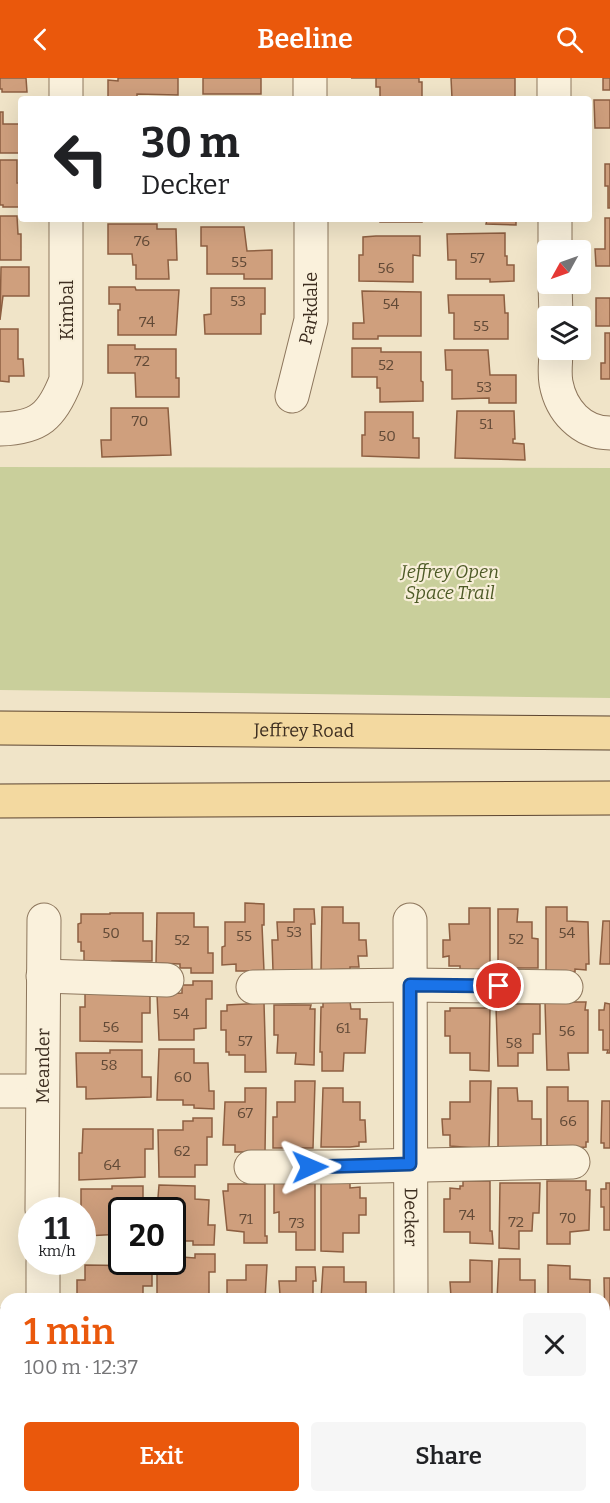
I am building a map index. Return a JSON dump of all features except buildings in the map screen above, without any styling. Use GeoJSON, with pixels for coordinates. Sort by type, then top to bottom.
{"type":"FeatureCollection","features":[{"type":"Feature","properties":{"kind":"main road","name":"Jeffrey Road"},"geometry":{"type":"LineString","coordinates":[[0,728],[610,733]]}},
{"type":"Feature","properties":{"kind":"main road"},"geometry":{"type":"LineString","coordinates":[[0,801],[610,798]]}},
{"type":"Feature","properties":{"kind":"street"},"geometry":{"type":"LineString","coordinates":[[66,78],[66,96]]}},
{"type":"Feature","properties":{"kind":"street"},"geometry":{"type":"LineString","coordinates":[[310,78],[310,96]]}},
{"type":"Feature","properties":{"kind":"street"},"geometry":{"type":"LineString","coordinates":[[554,78],[554,96]]}},
{"type":"Feature","properties":{"kind":"street","name":"Kimbal"},"geometry":{"type":"LineString","coordinates":[[0,429],[30,426],[46,416],[58,400],[66,380],[66,222]]}},
{"type":"Feature","properties":{"kind":"street","name":"Parkdale"},"geometry":{"type":"LineString","coordinates":[[292,396],[312,320],[311,222]]}},
{"type":"Feature","properties":{"kind":"street"},"geometry":{"type":"LineString","coordinates":[[555,222],[555,240]]}},
{"type":"Feature","properties":{"kind":"street"},"geometry":{"type":"LineString","coordinates":[[556,360],[556,383],[564,407],[579,424],[599,433],[610,433]]}},
{"type":"Feature","properties":{"kind":"street","name":"Meander"},"geometry":{"type":"LineString","coordinates":[[42,1197],[44,920]]}},
{"type":"Feature","properties":{"kind":"street","name":"Decker"},"geometry":{"type":"LineString","coordinates":[[410,920],[411,1293]]}},
{"type":"Feature","properties":{"kind":"street"},"geometry":{"type":"LineString","coordinates":[[43,976],[168,980]]}},
{"type":"Feature","properties":{"kind":"street"},"geometry":{"type":"LineString","coordinates":[[253,987],[410,985],[566,987]]}},
{"type":"Feature","properties":{"kind":"street"},"geometry":{"type":"LineString","coordinates":[[0,1091],[42,1091]]}},
{"type":"Feature","properties":{"kind":"street"},"geometry":{"type":"LineString","coordinates":[[251,1167],[573,1162]]}},
{"type":"Feature","properties":{"kind":"street"},"geometry":{"type":"LineString","coordinates":[[43,1275],[43,1293]]}},
{"type":"Feature","properties":{"kind":"green space","name":"Jeffrey Open Space Trail"},"geometry":{"type":"Polygon","coordinates":[[[0,467],[610,468],[610,698],[0,690],[0,467]]]}},
{"type":"Feature","properties":{"kind":"route"},"geometry":{"type":"LineString","coordinates":[[310,1167],[410,1164],[410,985],[499,986]]}}]}
